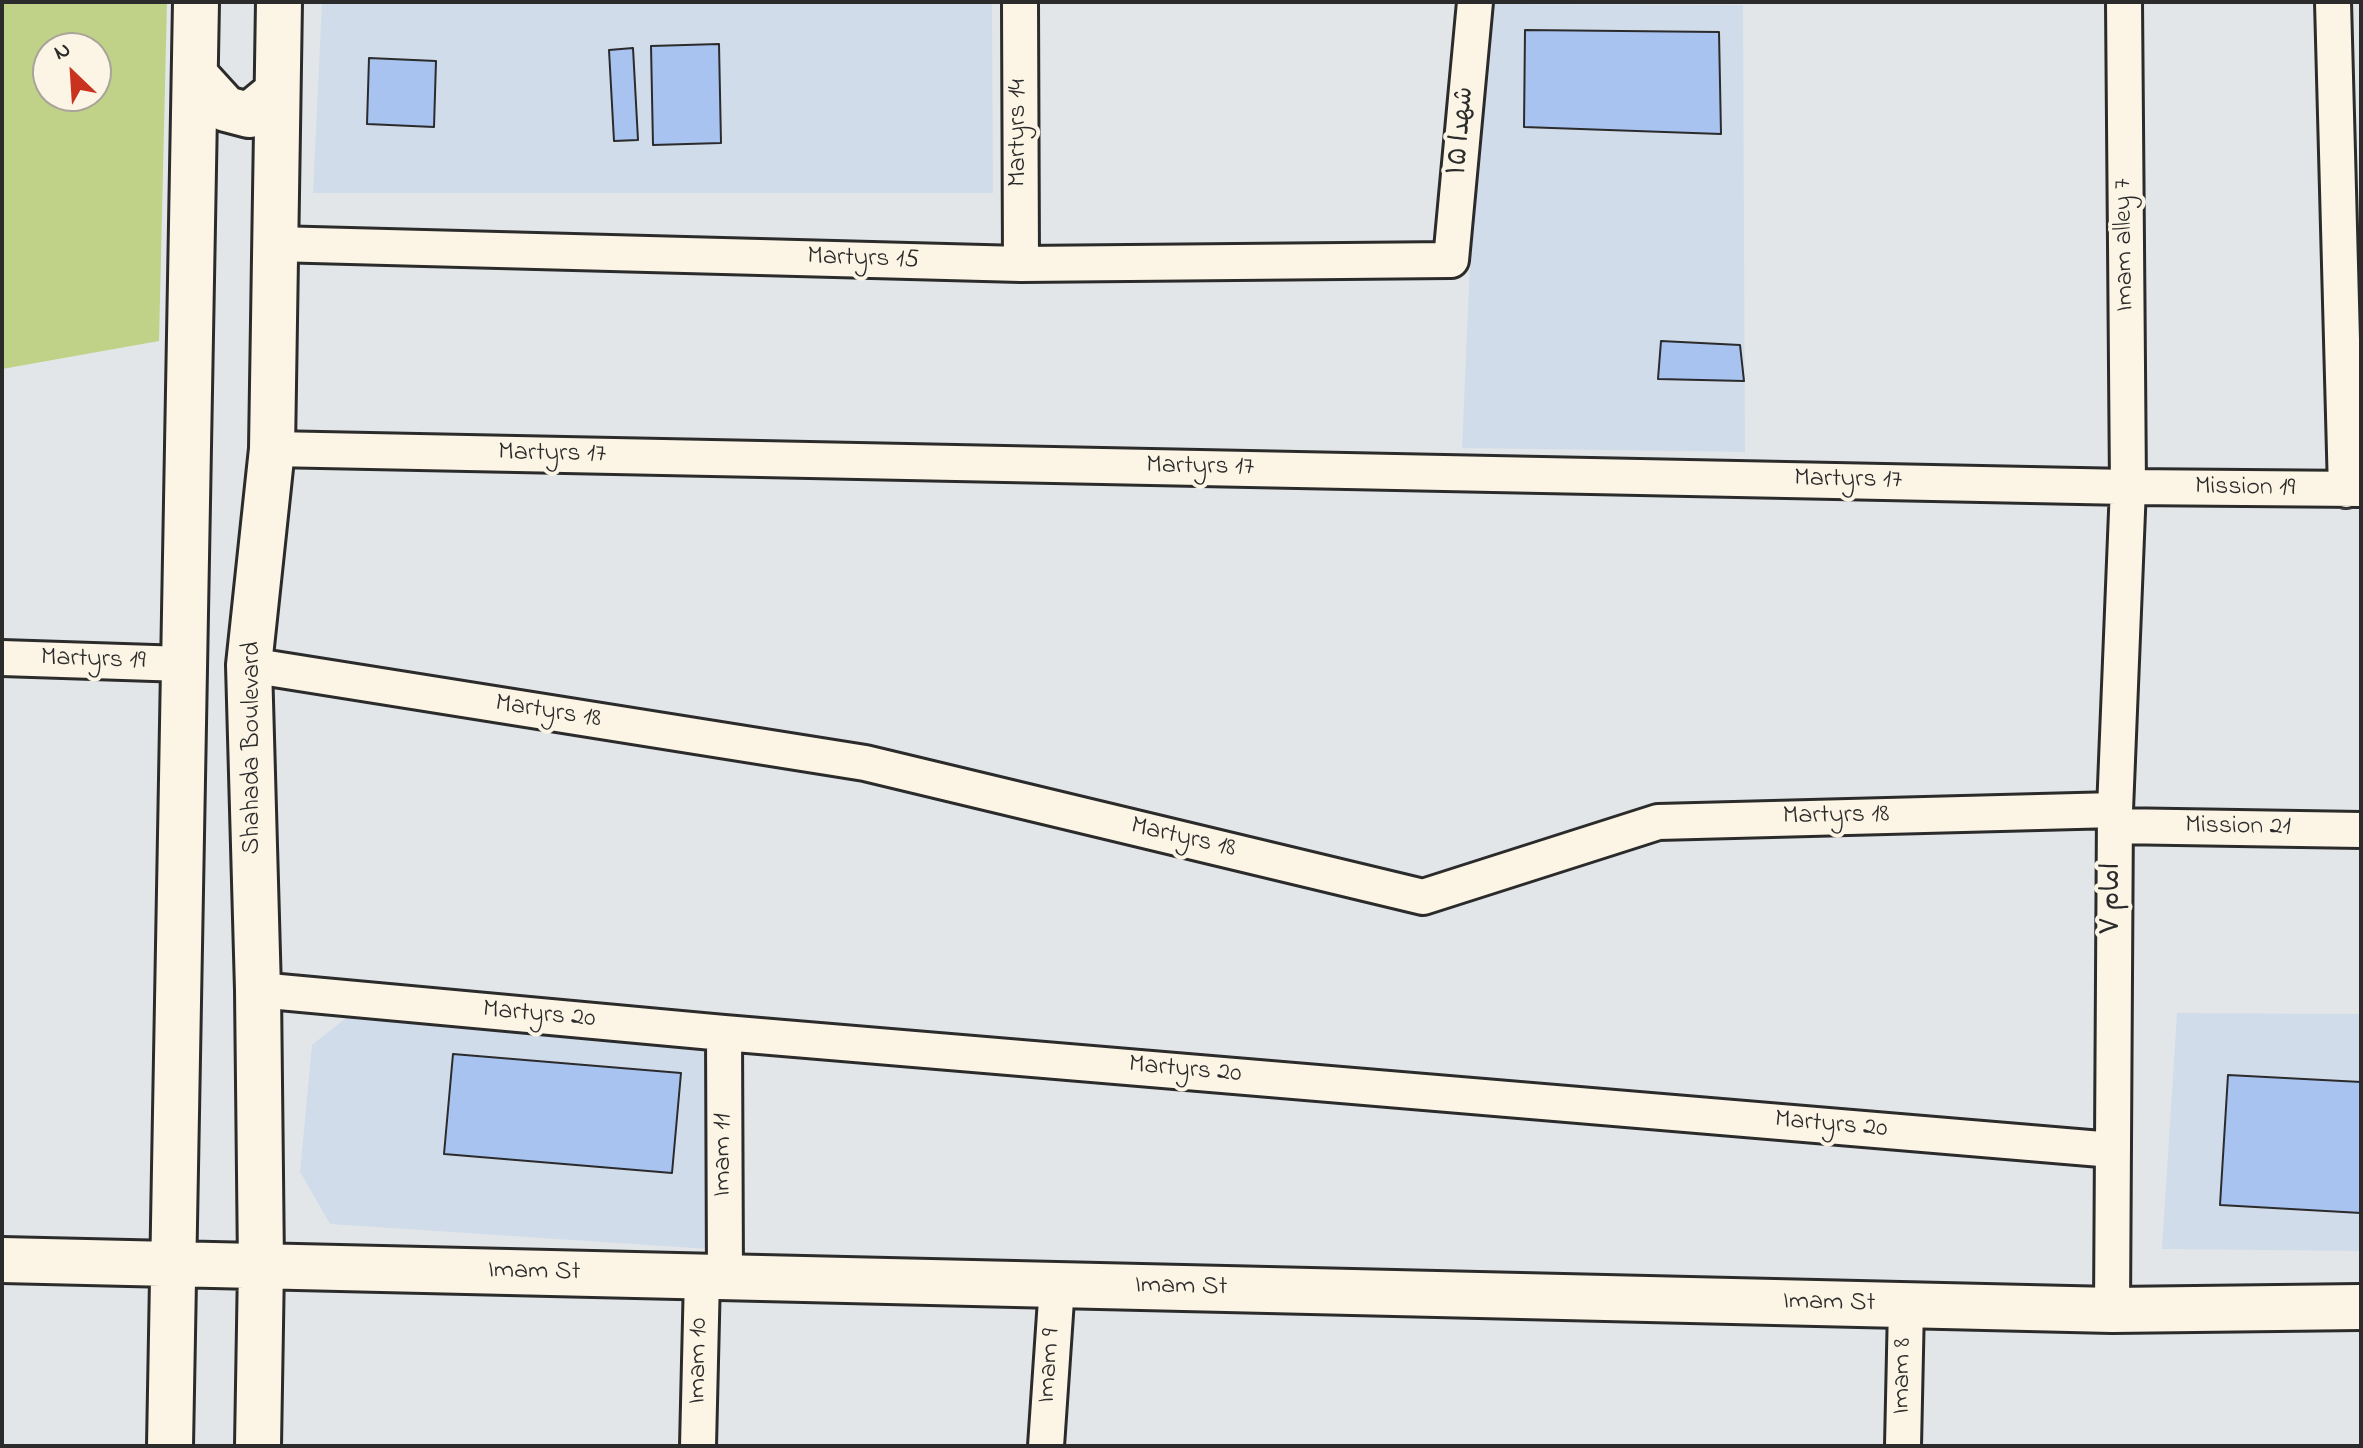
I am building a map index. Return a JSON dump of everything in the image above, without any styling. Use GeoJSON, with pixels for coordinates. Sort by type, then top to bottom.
{"type":"FeatureCollection","features":[{"type":"Feature","properties":{"kind":"main road"},"geometry":{"type":"LineString","coordinates":[[170,1446],[196,2]]}},
{"type":"Feature","properties":{"kind":"main road","name":"Shahada Boulevard"},"geometry":{"type":"LineString","coordinates":[[258,1446],[261,1266],[258,990],[249,665],[272,449],[279,2]]}},
{"type":"Feature","properties":{"kind":"main road"},"geometry":{"type":"LineString","coordinates":[[195,75],[226,109],[249,115],[277,92]]}},
{"type":"Feature","properties":{"kind":"main road","name":"Imam St"},"geometry":{"type":"LineString","coordinates":[[2,1260],[1906,1306],[2112,1310],[2361,1307]]}},
{"type":"Feature","properties":{"kind":"street","name":"Martyrs 14"},"geometry":{"type":"LineString","coordinates":[[1020,2],[1021,264]]}},
{"type":"Feature","properties":{"kind":"street","name":"Martyrs 15"},"geometry":{"type":"LineString","coordinates":[[275,244],[1021,264],[1451,260],[1475,2]]}},
{"type":"Feature","properties":{"kind":"street","name":"Imam alley 7"},"geometry":{"type":"LineString","coordinates":[[2124,2],[2128,487]]}},
{"type":"Feature","properties":{"kind":"street"},"geometry":{"type":"LineString","coordinates":[[2333,2],[2353,489]]}},
{"type":"Feature","properties":{"kind":"street","name":"Martyrs 17"},"geometry":{"type":"LineString","coordinates":[[272,449],[2128,487]]}},
{"type":"Feature","properties":{"kind":"street","name":"Mission 19"},"geometry":{"type":"LineString","coordinates":[[2128,487],[2353,489]]}},
{"type":"Feature","properties":{"kind":"street","name":"امام ۷"},"geometry":{"type":"LineString","coordinates":[[2112,1310],[2115,818],[2128,487]]}},
{"type":"Feature","properties":{"kind":"street","name":"Martyrs 19"},"geometry":{"type":"LineString","coordinates":[[2,658],[184,664]]}},
{"type":"Feature","properties":{"kind":"street","name":"Martyrs 18"},"geometry":{"type":"LineString","coordinates":[[249,665],[865,763],[1423,897],[1658,822],[2115,818]]}},
{"type":"Feature","properties":{"kind":"street","name":"Mission 21"},"geometry":{"type":"LineString","coordinates":[[2115,818],[2361,830]]}},
{"type":"Feature","properties":{"kind":"street","name":"Martyrs 20"},"geometry":{"type":"LineString","coordinates":[[258,990],[724,1033],[2113,1150]]}},
{"type":"Feature","properties":{"kind":"street","name":"Imam 11"},"geometry":{"type":"LineString","coordinates":[[714,1277],[724,1033]]}},
{"type":"Feature","properties":{"kind":"street","name":"Imam 10"},"geometry":{"type":"LineString","coordinates":[[698,1446],[714,1277]]}},
{"type":"Feature","properties":{"kind":"street","name":"Imam 9"},"geometry":{"type":"LineString","coordinates":[[1046,1446],[1057,1285]]}},
{"type":"Feature","properties":{"kind":"street","name":"Imam 8"},"geometry":{"type":"LineString","coordinates":[[1903,1446],[1906,1306]]}},
{"type":"Feature","properties":{"kind":"shaded area"},"geometry":{"type":"Polygon","coordinates":[[[322,2],[992,2],[993,193],[313,193],[322,2]]]}},
{"type":"Feature","properties":{"kind":"shaded area"},"geometry":{"type":"Polygon","coordinates":[[[1481,4],[1743,5],[1745,452],[1462,448],[1481,4]]]}},
{"type":"Feature","properties":{"kind":"shaded area"},"geometry":{"type":"Polygon","coordinates":[[[2177,1013],[2361,1014],[2361,1251],[2162,1249],[2177,1013]]]}},
{"type":"Feature","properties":{"kind":"shaded area"},"geometry":{"type":"Polygon","coordinates":[[[351,1014],[718,1048],[709,1249],[330,1224],[300,1172],[312,1045],[351,1014]]]}},
{"type":"Feature","properties":{"kind":"green space"},"geometry":{"type":"Polygon","coordinates":[[[2,2],[167,2],[159,341],[2,369],[2,2]]]}},
{"type":"Feature","properties":{"kind":"building"},"geometry":{"type":"Polygon","coordinates":[[[1525,30],[1719,32],[1721,134],[1524,127],[1525,30]]]}},
{"type":"Feature","properties":{"kind":"building"},"geometry":{"type":"Polygon","coordinates":[[[719,44],[721,143],[653,145],[651,46],[719,44]]]}},
{"type":"Feature","properties":{"kind":"building"},"geometry":{"type":"Polygon","coordinates":[[[633,48],[638,140],[614,141],[609,50],[633,48]]]}},
{"type":"Feature","properties":{"kind":"building"},"geometry":{"type":"Polygon","coordinates":[[[369,58],[436,61],[434,127],[367,124],[369,58]]]}},
{"type":"Feature","properties":{"kind":"building"},"geometry":{"type":"Polygon","coordinates":[[[1661,341],[1740,345],[1744,381],[1658,379],[1661,341]]]}},
{"type":"Feature","properties":{"kind":"building"},"geometry":{"type":"Polygon","coordinates":[[[453,1054],[681,1073],[672,1173],[444,1154],[453,1054]]]}},
{"type":"Feature","properties":{"kind":"building"},"geometry":{"type":"Polygon","coordinates":[[[2228,1075],[2361,1082],[2361,1213],[2220,1205],[2228,1075]]]}}]}
